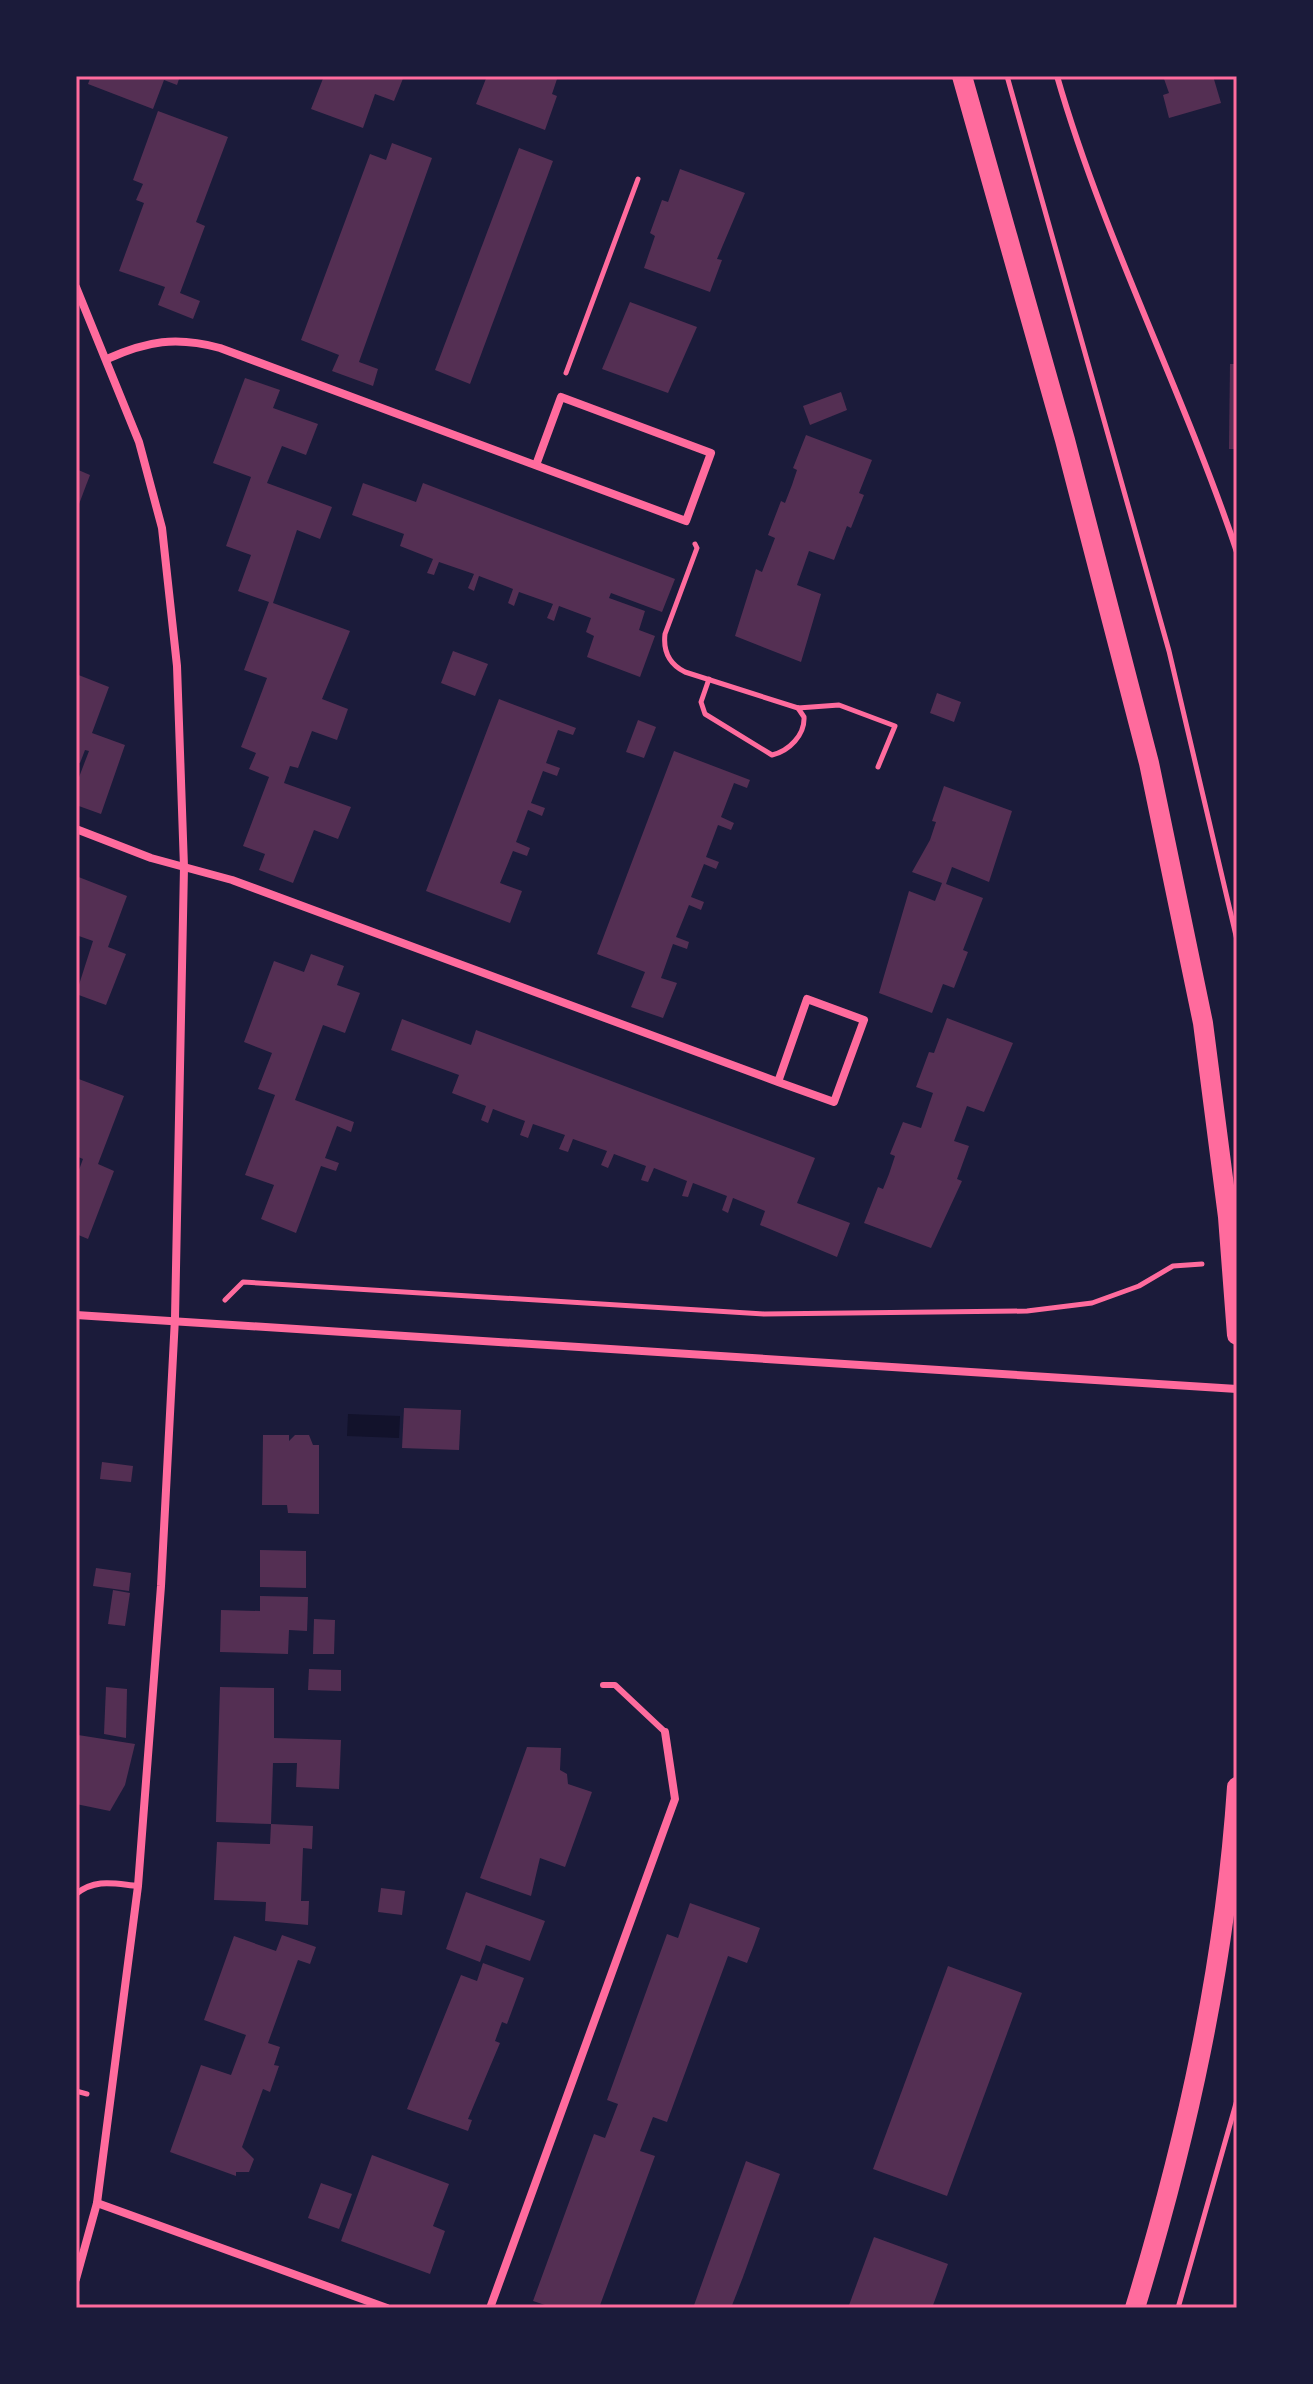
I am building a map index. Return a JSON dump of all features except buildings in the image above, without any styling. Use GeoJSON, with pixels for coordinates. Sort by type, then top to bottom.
{"type":"FeatureCollection","features":[{"type":"Feature","properties":{"kind":"main road"},"geometry":{"type":"LineString","coordinates":[[962,76],[1065,440],[1149,763],[1203,1023],[1237,1335]]}},
{"type":"Feature","properties":{"kind":"main road"},"geometry":{"type":"LineString","coordinates":[[1135,2308],[1159,2229],[1209,2023],[1225,1921],[1237,1787]]}},
{"type":"Feature","properties":{"kind":"street"},"geometry":{"type":"LineString","coordinates":[[76,287],[107,359],[148,471],[164,542],[176,653],[184,867],[175,1318],[161,1586],[138,1886],[97,2203],[76,2279]]}},
{"type":"Feature","properties":{"kind":"street"},"geometry":{"type":"LineString","coordinates":[[107,359],[148,342],[197,342],[686,521],[711,453],[561,397],[536,465]]}},
{"type":"Feature","properties":{"kind":"street"},"geometry":{"type":"LineString","coordinates":[[76,829],[184,867],[247,885],[778,1082],[834,1102],[864,1020],[807,999],[778,1082]]}},
{"type":"Feature","properties":{"kind":"street"},"geometry":{"type":"LineString","coordinates":[[76,1315],[175,1318],[1237,1389]]}},
{"type":"Feature","properties":{"kind":"street"},"geometry":{"type":"LineString","coordinates":[[490,2308],[675,1799],[665,1732]]}},
{"type":"Feature","properties":{"kind":"street"},"geometry":{"type":"LineString","coordinates":[[97,2203],[387,2308]]}},
{"type":"Feature","properties":{"kind":"lane"},"geometry":{"type":"LineString","coordinates":[[1057,76],[1086,172],[1155,336],[1237,552]]}},
{"type":"Feature","properties":{"kind":"lane"},"geometry":{"type":"LineString","coordinates":[[603,1685],[615,1685],[665,1732]]}},
{"type":"Feature","properties":{"kind":"lane"},"geometry":{"type":"LineString","coordinates":[[76,1894],[91,1884],[101,1882],[138,1886]]}},
{"type":"Feature","properties":{"kind":"path"},"geometry":{"type":"LineString","coordinates":[[1007,76],[1169,651],[1237,940]]}},
{"type":"Feature","properties":{"kind":"path"},"geometry":{"type":"LineString","coordinates":[[561,397],[564,380],[638,179]]}},
{"type":"Feature","properties":{"kind":"path"},"geometry":{"type":"LineString","coordinates":[[686,521],[697,548],[665,634],[664,648],[678,668],[798,708],[839,705],[895,726],[878,767]]}},
{"type":"Feature","properties":{"kind":"path"},"geometry":{"type":"LineString","coordinates":[[709,679],[701,702],[705,714],[772,755],[780,753],[800,737],[804,717],[798,708]]}},
{"type":"Feature","properties":{"kind":"path"},"geometry":{"type":"LineString","coordinates":[[204,1320],[243,1282],[764,1314],[1027,1311],[1092,1303],[1139,1286],[1173,1266],[1231,1263]]}},
{"type":"Feature","properties":{"kind":"path"},"geometry":{"type":"LineString","coordinates":[[1178,2308],[1237,2100]]}},
{"type":"Feature","properties":{"kind":"shaded area"},"geometry":{"type":"Polygon","coordinates":[[[348,1414],[400,1416],[399,1438],[347,1436],[348,1414]]]}}]}
